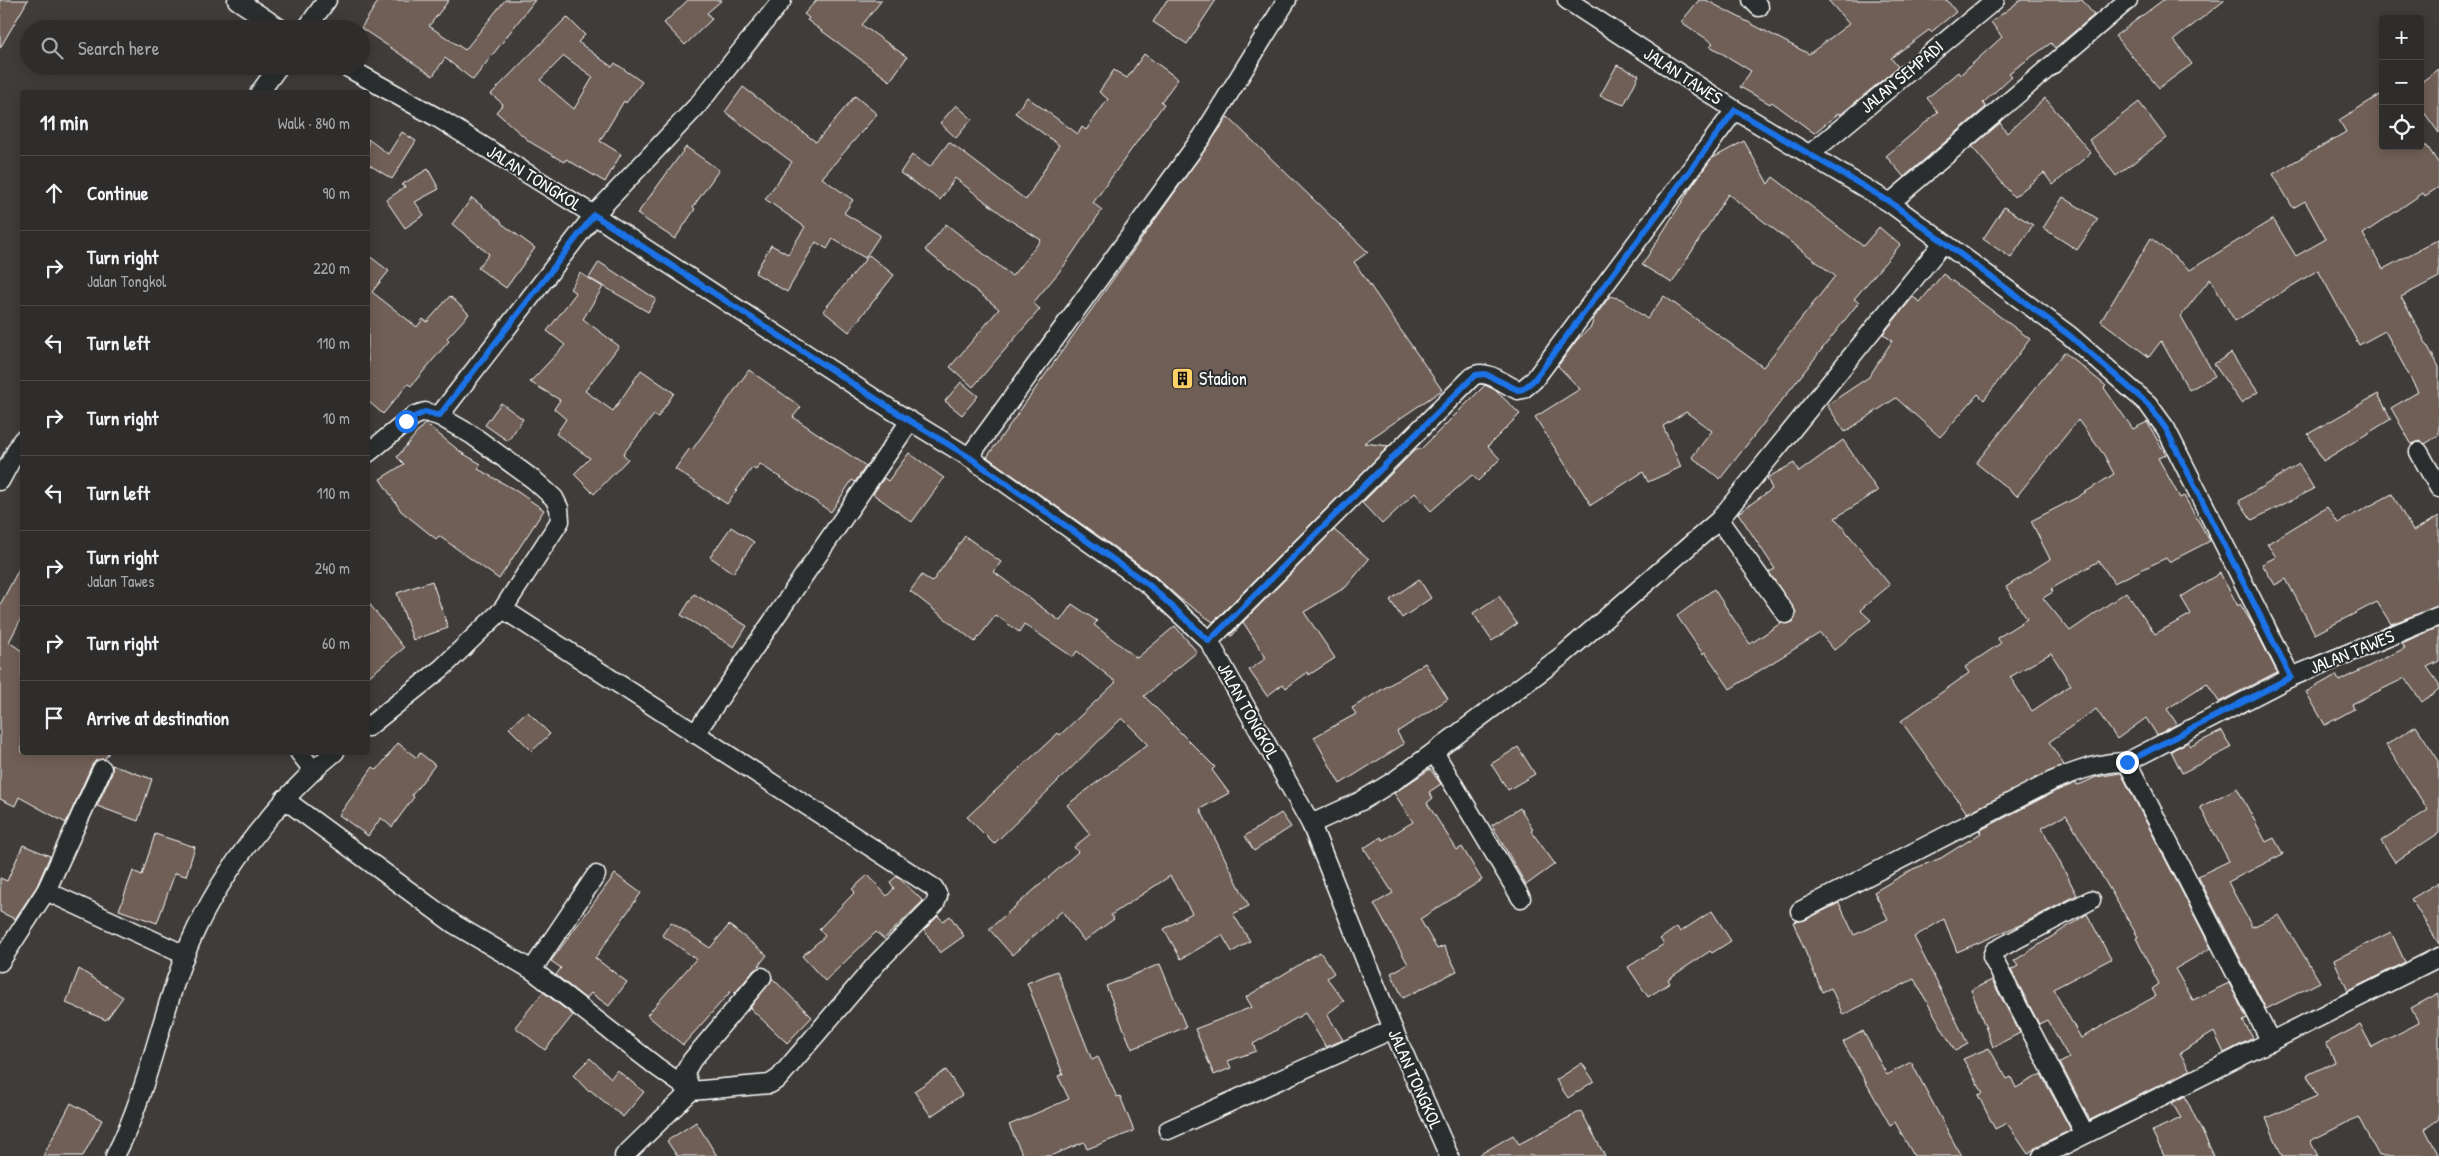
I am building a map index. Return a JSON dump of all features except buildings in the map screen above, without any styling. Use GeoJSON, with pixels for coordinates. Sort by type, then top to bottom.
{"type":"FeatureCollection","features":[{"type":"Feature","properties":{"kind":"street"},"geometry":{"type":"LineString","coordinates":[[237,0],[267,20]]}},
{"type":"Feature","properties":{"kind":"street"},"geometry":{"type":"LineString","coordinates":[[313,20],[327,0]]}},
{"type":"Feature","properties":{"kind":"street"},"geometry":{"type":"LineString","coordinates":[[439,416],[594,215],[696,106],[782,0]]}},
{"type":"Feature","properties":{"kind":"street"},"geometry":{"type":"LineString","coordinates":[[969,457],[1202,137],[1287,0]]}},
{"type":"Feature","properties":{"kind":"street","name":"JALAN TAWES"},"geometry":{"type":"LineString","coordinates":[[1567,0],[1735,110],[1890,202],[2069,335],[2148,404],[2166,429],[2291,677],[2439,616]]}},
{"type":"Feature","properties":{"kind":"street","name":"JALAN SEMPADI"},"geometry":{"type":"LineString","coordinates":[[1810,154],[1995,0]]}},
{"type":"Feature","properties":{"kind":"street"},"geometry":{"type":"LineString","coordinates":[[1890,202],[2128,0]]}},
{"type":"Feature","properties":{"kind":"street"},"geometry":{"type":"LineString","coordinates":[[261,90],[272,75]]}},
{"type":"Feature","properties":{"kind":"street","name":"JALAN TONGKOL"},"geometry":{"type":"LineString","coordinates":[[361,75],[438,118],[594,215],[910,421],[969,457],[1149,585],[1209,641],[1312,824],[1393,1029],[1449,1156]]}},
{"type":"Feature","properties":{"kind":"street"},"geometry":{"type":"LineString","coordinates":[[1209,641],[1475,375],[1485,374],[1518,390],[1523,389],[1534,380],[1735,110]]}},
{"type":"Feature","properties":{"kind":"street"},"geometry":{"type":"LineString","coordinates":[[1312,824],[1361,801],[1394,781],[1434,752],[1563,655],[1719,520],[1943,243]]}},
{"type":"Feature","properties":{"kind":"street"},"geometry":{"type":"LineString","coordinates":[[370,451],[415,415],[425,412],[439,416],[472,435],[534,480],[554,498],[559,508],[560,521],[503,609],[442,668],[370,725]]}},
{"type":"Feature","properties":{"kind":"street"},"geometry":{"type":"LineString","coordinates":[[695,734],[910,421]]}},
{"type":"Feature","properties":{"kind":"street"},"geometry":{"type":"LineString","coordinates":[[0,481],[20,444]]}},
{"type":"Feature","properties":{"kind":"street"},"geometry":{"type":"LineString","coordinates":[[2419,452],[2439,488]]}},
{"type":"Feature","properties":{"kind":"street"},"geometry":{"type":"LineString","coordinates":[[1719,520],[1786,614]]}},
{"type":"Feature","properties":{"kind":"street"},"geometry":{"type":"LineString","coordinates":[[284,799],[454,924],[532,970],[657,1067],[691,1090],[770,1084],[779,1078],[877,963],[935,904],[938,896],[934,888],[503,609]]}},
{"type":"Feature","properties":{"kind":"street"},"geometry":{"type":"LineString","coordinates":[[1800,911],[2052,781],[2081,769],[2111,762],[2127,762],[2291,677]]}},
{"type":"Feature","properties":{"kind":"street"},"geometry":{"type":"LineString","coordinates":[[1434,752],[1521,898]]}},
{"type":"Feature","properties":{"kind":"street"},"geometry":{"type":"LineString","coordinates":[[301,755],[313,770]]}},
{"type":"Feature","properties":{"kind":"street"},"geometry":{"type":"LineString","coordinates":[[119,1155],[137,1106],[185,955],[220,886],[284,799],[313,770],[332,755]]}},
{"type":"Feature","properties":{"kind":"street"},"geometry":{"type":"LineString","coordinates":[[2127,762],[2271,1042]]}},
{"type":"Feature","properties":{"kind":"street"},"geometry":{"type":"LineString","coordinates":[[0,962],[46,890],[102,769]]}},
{"type":"Feature","properties":{"kind":"street"},"geometry":{"type":"LineString","coordinates":[[532,970],[596,875]]}},
{"type":"Feature","properties":{"kind":"street"},"geometry":{"type":"LineString","coordinates":[[46,890],[185,955]]}},
{"type":"Feature","properties":{"kind":"street"},"geometry":{"type":"LineString","coordinates":[[2086,1134],[1992,957],[1994,951],[2091,900]]}},
{"type":"Feature","properties":{"kind":"street"},"geometry":{"type":"LineString","coordinates":[[2042,1156],[2439,956]]}},
{"type":"Feature","properties":{"kind":"street"},"geometry":{"type":"LineString","coordinates":[[691,1090],[685,1072],[692,1060],[762,977]]}},
{"type":"Feature","properties":{"kind":"street"},"geometry":{"type":"LineString","coordinates":[[1168,1130],[1393,1029]]}},
{"type":"Feature","properties":{"kind":"street"},"geometry":{"type":"LineString","coordinates":[[624,1156],[691,1090]]}},
{"type":"Feature","properties":{"kind":"place","name":"Stadion"},"geometry":{"type":"Point","coordinates":[1183,379]}},
{"type":"Feature","properties":{"kind":"route"},"geometry":{"type":"LineString","coordinates":[[406,421],[415,415],[425,412],[439,416],[594,215],[910,421],[969,457],[1149,585],[1209,641],[1475,375],[1485,374],[1518,390],[1528,386],[1534,380],[1735,110],[1890,202],[2069,335],[2148,404],[2166,429],[2291,677],[2127,762]]}}]}
